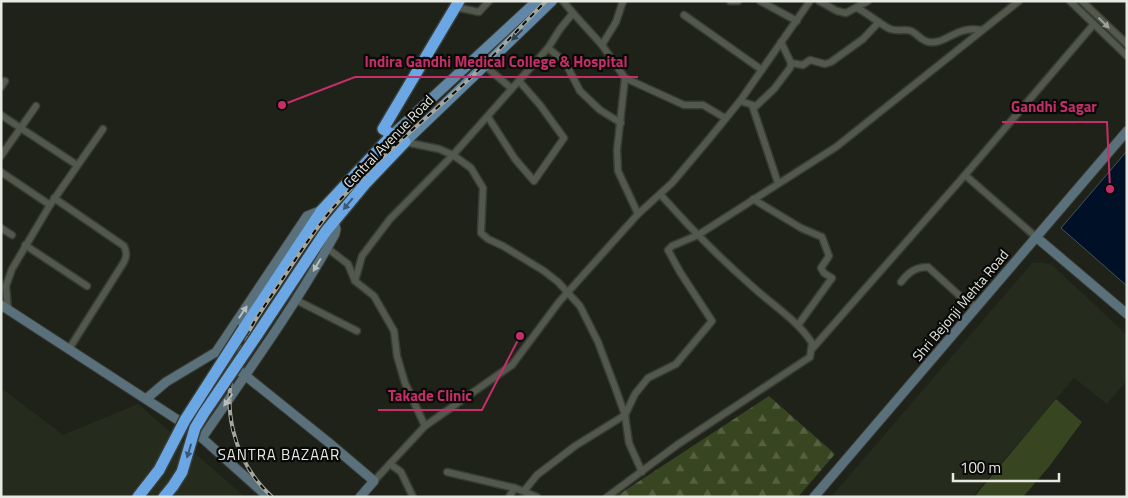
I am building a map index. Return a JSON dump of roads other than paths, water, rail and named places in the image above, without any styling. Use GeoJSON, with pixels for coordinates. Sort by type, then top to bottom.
{"type":"FeatureCollection","features":[{"type":"Feature","properties":{"kind":"highway"},"geometry":{"type":"LineString","coordinates":[[138,497],[159,470],[185,420],[319,214],[388,132],[457,4]]}},
{"type":"Feature","properties":{"kind":"highway"},"geometry":{"type":"LineString","coordinates":[[388,132],[405,142]]}},
{"type":"Feature","properties":{"kind":"highway","name":"Central Avenue Road"},"geometry":{"type":"LineString","coordinates":[[164,497],[182,472],[196,428],[204,413],[326,231],[364,184],[405,142]]}},
{"type":"Feature","properties":{"kind":"main road","name":"Central Avenue Road"},"geometry":{"type":"LineString","coordinates":[[388,132],[537,1]]}},
{"type":"Feature","properties":{"kind":"main road","name":"Central Avenue Road"},"geometry":{"type":"LineString","coordinates":[[405,142],[552,1]]}},
{"type":"Feature","properties":{"kind":"main road","name":"Shri Bejonji Mehta Road"},"geometry":{"type":"LineString","coordinates":[[814,497],[1127,130]]}},
{"type":"Feature","properties":{"kind":"main road"},"geometry":{"type":"LineString","coordinates":[[146,399],[166,382],[216,352],[307,216],[319,214]]}},
{"type":"Feature","properties":{"kind":"main road"},"geometry":{"type":"LineString","coordinates":[[202,438],[296,300],[327,248],[336,229],[334,221]]}},
{"type":"Feature","properties":{"kind":"main road"},"geometry":{"type":"LineString","coordinates":[[1036,237],[1127,314]]}},
{"type":"Feature","properties":{"kind":"main road"},"geometry":{"type":"LineString","coordinates":[[5,307],[202,438],[268,497]]}},
{"type":"Feature","properties":{"kind":"main road"},"geometry":{"type":"LineString","coordinates":[[216,352],[374,481],[360,497]]}},
{"type":"Feature","properties":{"kind":"street"},"geometry":{"type":"LineString","coordinates":[[457,4],[479,12],[489,1]]}},
{"type":"Feature","properties":{"kind":"street"},"geometry":{"type":"LineString","coordinates":[[563,1],[602,45],[625,78],[684,105],[704,105],[726,118]]}},
{"type":"Feature","properties":{"kind":"street"},"geometry":{"type":"LineString","coordinates":[[602,45],[616,22],[623,1]]}},
{"type":"Feature","properties":{"kind":"street"},"geometry":{"type":"LineString","coordinates":[[730,1],[738,1]]}},
{"type":"Feature","properties":{"kind":"street"},"geometry":{"type":"LineString","coordinates":[[760,1],[796,21]]}},
{"type":"Feature","properties":{"kind":"street"},"geometry":{"type":"LineString","coordinates":[[374,481],[425,426],[512,365],[560,302],[638,214],[672,183],[740,101],[810,1]]}},
{"type":"Feature","properties":{"kind":"street"},"geometry":{"type":"LineString","coordinates":[[819,1],[837,11],[846,13],[868,1]]}},
{"type":"Feature","properties":{"kind":"street"},"geometry":{"type":"LineString","coordinates":[[524,491],[537,475],[567,452],[625,415],[635,394],[648,378],[676,364],[712,321],[668,250],[672,246],[698,235],[836,147],[1019,1]]}},
{"type":"Feature","properties":{"kind":"street"},"geometry":{"type":"LineString","coordinates":[[1070,1],[1127,56]]}},
{"type":"Feature","properties":{"kind":"street"},"geometry":{"type":"LineString","coordinates":[[1082,1],[1127,44]]}},
{"type":"Feature","properties":{"kind":"street"},"geometry":{"type":"LineString","coordinates":[[857,8],[892,30],[906,29],[929,42],[937,41],[971,28],[981,30]]}},
{"type":"Feature","properties":{"kind":"street"},"geometry":{"type":"LineString","coordinates":[[355,281],[362,256],[390,219],[488,117],[548,48],[573,13]]}},
{"type":"Feature","properties":{"kind":"street"},"geometry":{"type":"LineString","coordinates":[[684,14],[762,70]]}},
{"type":"Feature","properties":{"kind":"street"},"geometry":{"type":"LineString","coordinates":[[791,64],[801,65],[810,60],[825,64],[831,62],[863,39],[880,22]]}},
{"type":"Feature","properties":{"kind":"street"},"geometry":{"type":"LineString","coordinates":[[811,350],[965,175],[1094,24]]}},
{"type":"Feature","properties":{"kind":"street"},"geometry":{"type":"LineString","coordinates":[[740,101],[756,106],[774,89],[790,68],[791,64],[781,42]]}},
{"type":"Feature","properties":{"kind":"street"},"geometry":{"type":"LineString","coordinates":[[548,48],[565,62],[580,91],[600,110],[621,123]]}},
{"type":"Feature","properties":{"kind":"street"},"geometry":{"type":"LineString","coordinates":[[485,66],[512,88]]}},
{"type":"Feature","properties":{"kind":"street"},"geometry":{"type":"LineString","coordinates":[[625,78],[618,150],[618,171],[638,214]]}},
{"type":"Feature","properties":{"kind":"street"},"geometry":{"type":"LineString","coordinates":[[488,117],[515,159],[534,181],[564,138],[545,111],[519,81]]}},
{"type":"Feature","properties":{"kind":"street"},"geometry":{"type":"LineString","coordinates":[[752,105],[778,183]]}},
{"type":"Feature","properties":{"kind":"street"},"geometry":{"type":"LineString","coordinates":[[1,156],[36,106]]}},
{"type":"Feature","properties":{"kind":"street"},"geometry":{"type":"LineString","coordinates":[[1,115],[78,165]]}},
{"type":"Feature","properties":{"kind":"street"},"geometry":{"type":"LineString","coordinates":[[5,307],[6,286],[25,245],[54,198],[103,129]]}},
{"type":"Feature","properties":{"kind":"street"},"geometry":{"type":"LineString","coordinates":[[405,142],[439,149],[453,155],[471,168],[483,188],[481,233],[488,239],[544,271],[569,293],[580,306],[592,330],[625,415],[629,443],[642,472]]}},
{"type":"Feature","properties":{"kind":"street"},"geometry":{"type":"LineString","coordinates":[[1,172],[50,204]]}},
{"type":"Feature","properties":{"kind":"street"},"geometry":{"type":"LineString","coordinates":[[965,175],[1036,237]]}},
{"type":"Feature","properties":{"kind":"street"},"geometry":{"type":"LineString","coordinates":[[607,497],[677,445],[810,356],[812,344],[804,330],[738,274],[660,194]]}},
{"type":"Feature","properties":{"kind":"street"},"geometry":{"type":"LineString","coordinates":[[54,198],[124,246],[127,256],[68,349]]}},
{"type":"Feature","properties":{"kind":"street"},"geometry":{"type":"LineString","coordinates":[[753,199],[824,239],[828,256],[822,271],[832,278],[798,325]]}},
{"type":"Feature","properties":{"kind":"street"},"geometry":{"type":"LineString","coordinates":[[1,228],[12,236]]}},
{"type":"Feature","properties":{"kind":"street"},"geometry":{"type":"LineString","coordinates":[[25,245],[87,286]]}},
{"type":"Feature","properties":{"kind":"street"},"geometry":{"type":"LineString","coordinates":[[327,248],[348,264],[355,281],[374,296],[394,331],[397,356],[405,383],[425,426]]}},
{"type":"Feature","properties":{"kind":"street"},"geometry":{"type":"LineString","coordinates":[[901,282],[910,271],[920,267],[928,267],[961,297],[977,306]]}},
{"type":"Feature","properties":{"kind":"street"},"geometry":{"type":"LineString","coordinates":[[296,300],[357,332]]}},
{"type":"Feature","properties":{"kind":"street"},"geometry":{"type":"LineString","coordinates":[[390,464],[401,472],[413,497]]}},
{"type":"Feature","properties":{"kind":"street"},"geometry":{"type":"LineString","coordinates":[[447,472],[515,488],[536,497]]}},
{"type":"Feature","properties":{"kind":"street"},"geometry":{"type":"LineString","coordinates":[[509,497],[515,488]]}},
{"type":"Feature","properties":{"kind":"water"},"geometry":{"type":"Polygon","coordinates":[[[1127,151],[1127,286],[1061,228],[1127,151]]]}},
{"type":"Feature","properties":{"kind":"railway"},"geometry":{"type":"LineString","coordinates":[[272,497],[259,483],[239,449],[233,431],[230,412],[232,374],[238,355],[251,328],[304,247],[347,192],[476,72],[546,1]]}},
{"type":"Feature","properties":{"kind":"place","name":"Indira Gandhi Medical College & Hospital"},"geometry":{"type":"Point","coordinates":[282,105]}},
{"type":"Feature","properties":{"kind":"place","name":"Gandhi Sagar"},"geometry":{"type":"Point","coordinates":[1110,189]}},
{"type":"Feature","properties":{"kind":"place","name":"Takade Clinic"},"geometry":{"type":"Point","coordinates":[520,336]}},
{"type":"Feature","properties":{"kind":"district","name":"SANTRA BAZAAR"},"geometry":{"type":"Point","coordinates":[279,454]}}]}
